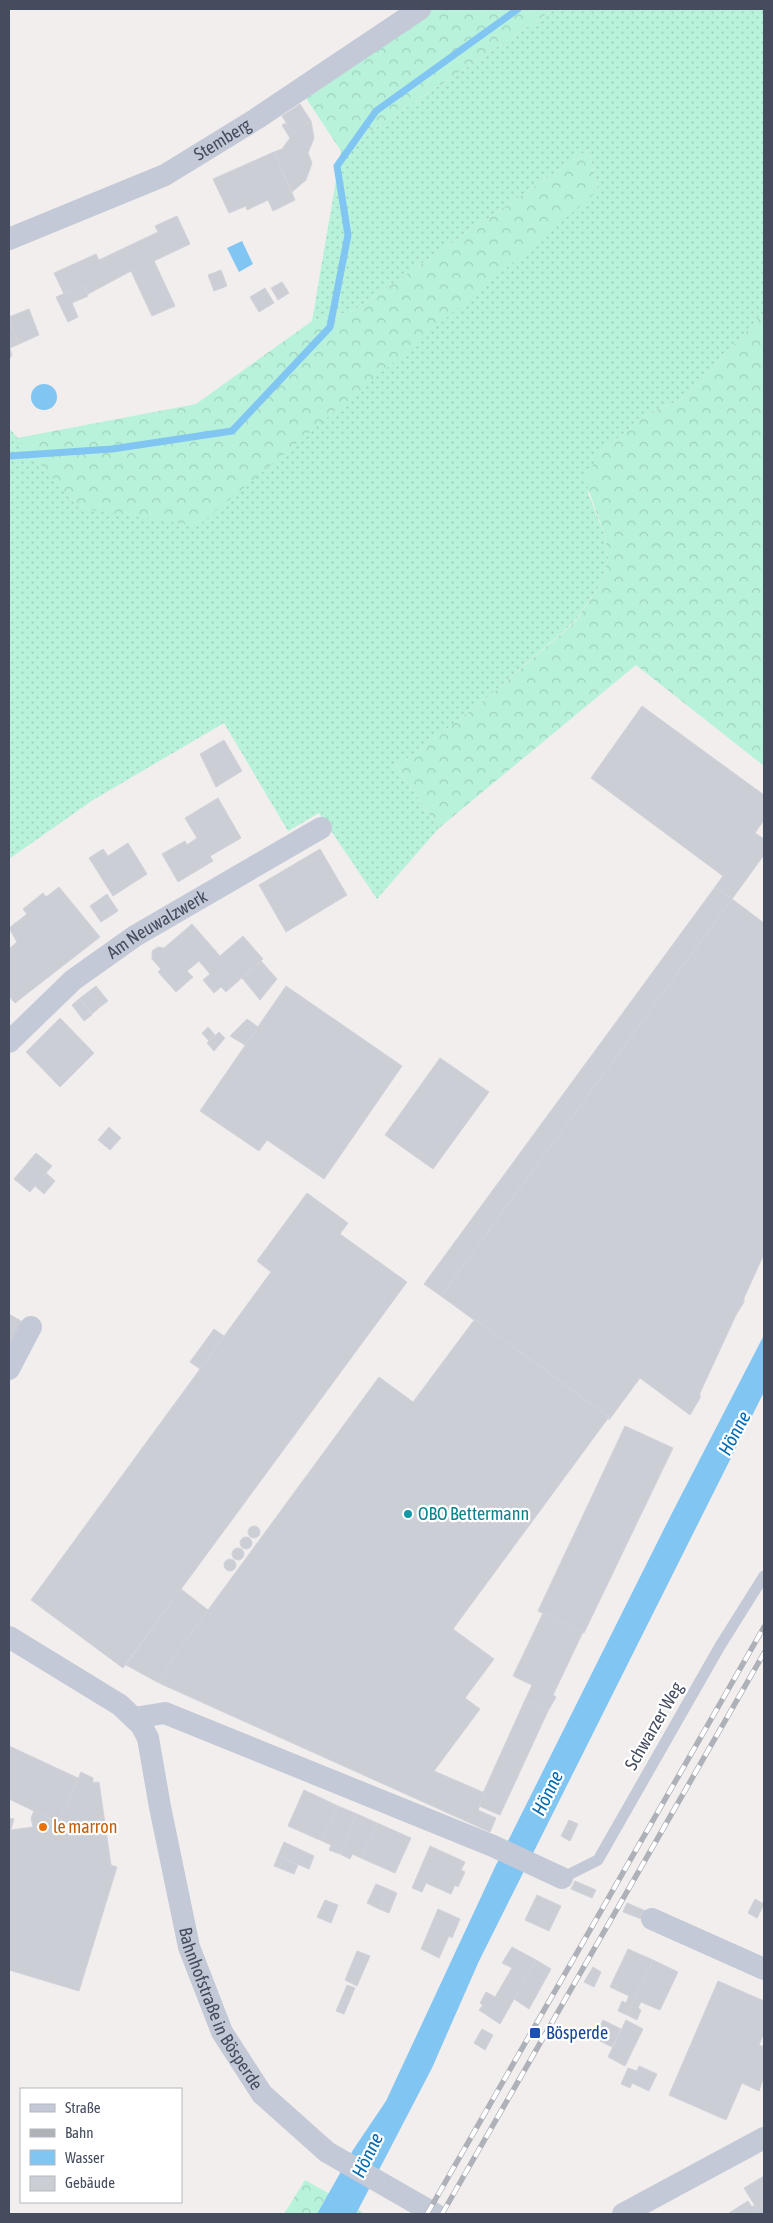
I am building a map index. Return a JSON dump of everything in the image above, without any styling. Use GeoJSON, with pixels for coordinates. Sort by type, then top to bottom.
{"type":"FeatureCollection","features":[{"type":"Feature","properties":{"kind":"street","name":"Stemberg"},"geometry":{"type":"LineString","coordinates":[[9,239],[165,175],[256,119],[420,9]]}},
{"type":"Feature","properties":{"kind":"street","name":"Am Neuwalzwerk"},"geometry":{"type":"LineString","coordinates":[[9,1042],[73,980],[136,936],[321,828]]}},
{"type":"Feature","properties":{"kind":"street"},"geometry":{"type":"LineString","coordinates":[[9,1369],[31,1327]]}},
{"type":"Feature","properties":{"kind":"street","name":"Bahnhofstraße in Bösperde"},"geometry":{"type":"LineString","coordinates":[[9,1638],[120,1705],[141,1725],[148,1738],[160,1807],[189,1947],[222,2032],[262,2094],[327,2152],[435,2214]]}},
{"type":"Feature","properties":{"kind":"street"},"geometry":{"type":"LineString","coordinates":[[134,1718],[165,1713],[493,1846],[562,1878]]}},
{"type":"Feature","properties":{"kind":"street"},"geometry":{"type":"LineString","coordinates":[[652,1919],[764,1969]]}},
{"type":"Feature","properties":{"kind":"street"},"geometry":{"type":"LineString","coordinates":[[623,2214],[764,2138]]}},
{"type":"Feature","properties":{"kind":"lane","name":"Schwarzer Weg"},"geometry":{"type":"LineString","coordinates":[[562,1878],[598,1860],[720,1646],[764,1576]]}},
{"type":"Feature","properties":{"kind":"green space"},"geometry":{"type":"Polygon","coordinates":[[[431,9],[554,9],[341,151],[304,95],[431,9]]]}},
{"type":"Feature","properties":{"kind":"green space"},"geometry":{"type":"Polygon","coordinates":[[[554,9],[764,9],[764,313],[718,361],[704,380],[678,401],[649,413],[599,453],[588,493],[605,536],[608,558],[602,582],[575,621],[481,703],[396,767],[439,828],[377,899],[319,813],[288,831],[224,723],[93,800],[9,859],[9,428],[79,508],[598,191],[589,149],[353,311],[312,321],[341,151],[554,9]]]}},
{"type":"Feature","properties":{"kind":"green space"},"geometry":{"type":"Polygon","coordinates":[[[589,149],[598,191],[198,526],[79,508],[17,438],[196,404],[312,321],[353,311],[589,149]]]}},
{"type":"Feature","properties":{"kind":"green space"},"geometry":{"type":"Polygon","coordinates":[[[764,313],[764,766],[636,665],[439,828],[396,767],[481,703],[575,622],[602,582],[608,558],[605,536],[585,480],[599,453],[649,413],[678,401],[704,380],[718,361],[764,313]]]}},
{"type":"Feature","properties":{"kind":"green space"},"geometry":{"type":"Polygon","coordinates":[[[305,2180],[365,2214],[284,2214],[305,2180]]]}},
{"type":"Feature","properties":{"kind":"water"},"geometry":{"type":"Polygon","coordinates":[[[242,241],[253,264],[239,272],[227,248],[242,241]]]}},
{"type":"Feature","properties":{"kind":"water"},"geometry":{"type":"Polygon","coordinates":[[[44,384],[53,388],[57,397],[53,406],[44,410],[35,406],[31,397],[35,388],[44,384]]]}},
{"type":"Feature","properties":{"kind":"water","name":"Hönne"},"geometry":{"type":"Polygon","coordinates":[[[764,1335],[764,1392],[479,1961],[432,2068],[356,2214],[317,2214],[353,2150],[386,2101],[495,1867],[671,1515],[764,1335]]]}},
{"type":"Feature","properties":{"kind":"building"},"geometry":{"type":"Polygon","coordinates":[[[300,104],[311,121],[293,133],[282,116],[300,104]]]}},
{"type":"Feature","properties":{"kind":"building"},"geometry":{"type":"Polygon","coordinates":[[[311,121],[314,138],[308,153],[312,163],[306,180],[292,192],[274,152],[282,149],[290,138],[282,125],[286,123],[293,133],[311,121]]]}},
{"type":"Feature","properties":{"kind":"building"},"geometry":{"type":"Polygon","coordinates":[[[274,152],[295,200],[273,211],[268,200],[247,210],[246,206],[229,213],[213,179],[274,152]]]}},
{"type":"Feature","properties":{"kind":"building"},"geometry":{"type":"Polygon","coordinates":[[[177,216],[190,244],[154,261],[175,306],[152,316],[131,271],[88,294],[83,285],[64,294],[54,273],[96,254],[99,260],[158,232],[155,226],[177,216]]]}},
{"type":"Feature","properties":{"kind":"building"},"geometry":{"type":"Polygon","coordinates":[[[221,270],[227,286],[214,291],[208,275],[221,270]]]}},
{"type":"Feature","properties":{"kind":"building"},"geometry":{"type":"Polygon","coordinates":[[[282,282],[289,293],[278,300],[271,288],[282,282]]]}},
{"type":"Feature","properties":{"kind":"building"},"geometry":{"type":"Polygon","coordinates":[[[83,285],[88,296],[72,303],[78,317],[68,322],[56,297],[83,285]]]}},
{"type":"Feature","properties":{"kind":"building"},"geometry":{"type":"Polygon","coordinates":[[[265,288],[274,303],[259,312],[250,297],[265,288]]]}},
{"type":"Feature","properties":{"kind":"building"},"geometry":{"type":"Polygon","coordinates":[[[29,309],[39,335],[19,344],[9,317],[29,309]]]}},
{"type":"Feature","properties":{"kind":"building"},"geometry":{"type":"Polygon","coordinates":[[[9,318],[19,344],[10,348],[12,355],[9,360],[9,318]]]}},
{"type":"Feature","properties":{"kind":"building"},"geometry":{"type":"Polygon","coordinates":[[[642,706],[764,795],[764,820],[755,833],[764,839],[764,855],[732,899],[715,887],[723,876],[591,778],[642,706]]]}},
{"type":"Feature","properties":{"kind":"building"},"geometry":{"type":"Polygon","coordinates":[[[224,740],[242,771],[216,787],[200,754],[224,740]]]}},
{"type":"Feature","properties":{"kind":"building"},"geometry":{"type":"Polygon","coordinates":[[[218,798],[241,838],[210,856],[213,861],[178,882],[162,854],[185,841],[187,845],[197,838],[185,818],[218,798]]]}},
{"type":"Feature","properties":{"kind":"building"},"geometry":{"type":"Polygon","coordinates":[[[128,843],[147,874],[113,896],[89,858],[103,849],[108,856],[128,843]]]}},
{"type":"Feature","properties":{"kind":"building"},"geometry":{"type":"Polygon","coordinates":[[[320,849],[347,895],[286,932],[259,885],[320,849]]]}},
{"type":"Feature","properties":{"kind":"building"},"geometry":{"type":"Polygon","coordinates":[[[59,887],[100,937],[15,1003],[9,996],[9,949],[17,942],[9,928],[27,914],[23,909],[43,893],[46,897],[59,887]]]}},
{"type":"Feature","properties":{"kind":"building"},"geometry":{"type":"Polygon","coordinates":[[[715,887],[732,899],[441,1296],[424,1284],[715,887]]]}},
{"type":"Feature","properties":{"kind":"building"},"geometry":{"type":"Polygon","coordinates":[[[107,894],[118,911],[101,922],[90,906],[107,894]]]}},
{"type":"Feature","properties":{"kind":"building"},"geometry":{"type":"Polygon","coordinates":[[[732,899],[764,923],[764,1254],[744,1298],[744,1302],[736,1315],[700,1393],[700,1398],[690,1415],[640,1378],[609,1420],[609,1417],[441,1296],[732,899]]]}},
{"type":"Feature","properties":{"kind":"building"},"geometry":{"type":"Polygon","coordinates":[[[192,924],[220,956],[243,936],[263,959],[226,992],[221,987],[214,993],[203,980],[210,974],[199,961],[187,971],[193,977],[176,992],[158,972],[161,969],[152,959],[152,951],[158,947],[164,948],[192,924]]]}},
{"type":"Feature","properties":{"kind":"building"},"geometry":{"type":"Polygon","coordinates":[[[261,961],[277,979],[260,1000],[242,978],[261,961]]]}},
{"type":"Feature","properties":{"kind":"building"},"geometry":{"type":"Polygon","coordinates":[[[96,986],[108,1001],[100,1007],[88,992],[96,986]]]}},
{"type":"Feature","properties":{"kind":"building"},"geometry":{"type":"Polygon","coordinates":[[[286,986],[402,1066],[324,1179],[267,1140],[259,1151],[200,1111],[286,986]]]}},
{"type":"Feature","properties":{"kind":"building"},"geometry":{"type":"Polygon","coordinates":[[[88,992],[100,1007],[92,1014],[80,998],[88,992]]]}},
{"type":"Feature","properties":{"kind":"building"},"geometry":{"type":"Polygon","coordinates":[[[80,998],[92,1015],[84,1021],[72,1005],[80,998]]]}},
{"type":"Feature","properties":{"kind":"building"},"geometry":{"type":"Polygon","coordinates":[[[60,1018],[94,1053],[60,1087],[26,1052],[60,1018]]]}},
{"type":"Feature","properties":{"kind":"building"},"geometry":{"type":"Polygon","coordinates":[[[247,1019],[258,1027],[245,1045],[230,1036],[247,1019]]]}},
{"type":"Feature","properties":{"kind":"building"},"geometry":{"type":"Polygon","coordinates":[[[208,1027],[215,1035],[209,1041],[202,1033],[208,1027]]]}},
{"type":"Feature","properties":{"kind":"building"},"geometry":{"type":"Polygon","coordinates":[[[219,1032],[225,1038],[214,1051],[207,1043],[219,1032]]]}},
{"type":"Feature","properties":{"kind":"building"},"geometry":{"type":"Polygon","coordinates":[[[440,1058],[489,1092],[433,1169],[385,1135],[440,1058]]]}},
{"type":"Feature","properties":{"kind":"building"},"geometry":{"type":"Polygon","coordinates":[[[109,1127],[121,1138],[110,1150],[98,1140],[109,1127]]]}},
{"type":"Feature","properties":{"kind":"building"},"geometry":{"type":"Polygon","coordinates":[[[36,1153],[52,1166],[30,1192],[14,1179],[36,1153]]]}},
{"type":"Feature","properties":{"kind":"building"},"geometry":{"type":"Polygon","coordinates":[[[46,1173],[55,1181],[44,1194],[35,1186],[46,1173]]]}},
{"type":"Feature","properties":{"kind":"building"},"geometry":{"type":"Polygon","coordinates":[[[307,1193],[348,1223],[340,1234],[407,1282],[123,1668],[31,1600],[271,1272],[257,1261],[307,1193]]]}},
{"type":"Feature","properties":{"kind":"building"},"geometry":{"type":"Polygon","coordinates":[[[9,1314],[26,1324],[9,1357],[9,1314]]]}},
{"type":"Feature","properties":{"kind":"building","name":"OBO Bettermann"},"geometry":{"type":"Polygon","coordinates":[[[475,1319],[609,1417],[453,1629],[494,1659],[465,1698],[480,1709],[434,1771],[485,1793],[478,1810],[496,1818],[490,1832],[159,1683],[175,1655],[379,1377],[413,1402],[475,1319]]]}},
{"type":"Feature","properties":{"kind":"building"},"geometry":{"type":"Polygon","coordinates":[[[214,1329],[224,1336],[200,1369],[190,1362],[214,1329]]]}},
{"type":"Feature","properties":{"kind":"building"},"geometry":{"type":"Polygon","coordinates":[[[625,1426],[673,1448],[584,1633],[538,1611],[625,1426]]]}},
{"type":"Feature","properties":{"kind":"building"},"geometry":{"type":"Polygon","coordinates":[[[252,1526],[256,1526],[260,1532],[256,1538],[252,1538],[248,1534],[248,1530],[252,1526]]]}},
{"type":"Feature","properties":{"kind":"building"},"geometry":{"type":"Polygon","coordinates":[[[246,1537],[252,1543],[246,1549],[240,1543],[246,1537]]]}},
{"type":"Feature","properties":{"kind":"building"},"geometry":{"type":"Polygon","coordinates":[[[238,1548],[244,1554],[238,1560],[232,1554],[238,1548]]]}},
{"type":"Feature","properties":{"kind":"building"},"geometry":{"type":"Polygon","coordinates":[[[230,1559],[236,1565],[230,1571],[224,1565],[230,1559]]]}},
{"type":"Feature","properties":{"kind":"building"},"geometry":{"type":"Polygon","coordinates":[[[181,1589],[208,1610],[175,1655],[159,1683],[126,1665],[181,1589]]]}},
{"type":"Feature","properties":{"kind":"building"},"geometry":{"type":"Polygon","coordinates":[[[543,1613],[583,1632],[553,1695],[556,1697],[548,1711],[525,1700],[532,1685],[513,1676],[543,1613]]]}},
{"type":"Feature","properties":{"kind":"building"},"geometry":{"type":"Polygon","coordinates":[[[525,1700],[548,1711],[500,1815],[479,1806],[485,1793],[483,1793],[525,1700]]]}},
{"type":"Feature","properties":{"kind":"building"},"geometry":{"type":"Polygon","coordinates":[[[9,1746],[80,1779],[59,1823],[9,1799],[9,1746]]]}},
{"type":"Feature","properties":{"kind":"building"},"geometry":{"type":"Polygon","coordinates":[[[81,1772],[93,1778],[93,1783],[99,1782],[111,1865],[117,1867],[79,1991],[9,1970],[9,1835],[11,1830],[33,1827],[31,1818],[34,1811],[59,1823],[81,1772]]]}},
{"type":"Feature","properties":{"kind":"building"},"geometry":{"type":"Polygon","coordinates":[[[304,1790],[338,1806],[322,1841],[288,1826],[304,1790]]]}},
{"type":"Feature","properties":{"kind":"building"},"geometry":{"type":"Polygon","coordinates":[[[338,1806],[357,1814],[340,1854],[329,1850],[331,1845],[322,1841],[338,1806]]]}},
{"type":"Feature","properties":{"kind":"building"},"geometry":{"type":"Polygon","coordinates":[[[357,1814],[377,1823],[361,1858],[352,1854],[350,1859],[340,1854],[357,1814]]]}},
{"type":"Feature","properties":{"kind":"building"},"geometry":{"type":"Polygon","coordinates":[[[9,1818],[14,1819],[9,1836],[9,1818]]]}},
{"type":"Feature","properties":{"kind":"building"},"geometry":{"type":"Polygon","coordinates":[[[569,1820],[578,1824],[570,1841],[561,1836],[569,1820]]]}},
{"type":"Feature","properties":{"kind":"building"},"geometry":{"type":"Polygon","coordinates":[[[377,1823],[411,1838],[395,1873],[361,1858],[377,1823]]]}},
{"type":"Feature","properties":{"kind":"building"},"geometry":{"type":"Polygon","coordinates":[[[284,1842],[314,1856],[309,1869],[278,1856],[284,1842]]]}},
{"type":"Feature","properties":{"kind":"building"},"geometry":{"type":"Polygon","coordinates":[[[430,1846],[465,1862],[461,1870],[465,1872],[458,1887],[455,1885],[451,1894],[426,1883],[422,1892],[412,1888],[430,1846]]]}},
{"type":"Feature","properties":{"kind":"building"},"geometry":{"type":"Polygon","coordinates":[[[278,1856],[298,1865],[294,1874],[274,1866],[278,1856]]]}},
{"type":"Feature","properties":{"kind":"building"},"geometry":{"type":"Polygon","coordinates":[[[575,1881],[596,1890],[592,1898],[571,1889],[575,1881]]]}},
{"type":"Feature","properties":{"kind":"building"},"geometry":{"type":"Polygon","coordinates":[[[376,1884],[388,1889],[379,1909],[367,1903],[376,1884]]]}},
{"type":"Feature","properties":{"kind":"building"},"geometry":{"type":"Polygon","coordinates":[[[388,1889],[397,1893],[389,1913],[379,1909],[388,1889]]]}},
{"type":"Feature","properties":{"kind":"building"},"geometry":{"type":"Polygon","coordinates":[[[537,1895],[561,1906],[549,1931],[525,1920],[537,1895]]]}},
{"type":"Feature","properties":{"kind":"building"},"geometry":{"type":"Polygon","coordinates":[[[755,1899],[764,1904],[757,1918],[748,1913],[755,1899]]]}},
{"type":"Feature","properties":{"kind":"building"},"geometry":{"type":"Polygon","coordinates":[[[325,1900],[338,1905],[331,1923],[317,1917],[325,1900]]]}},
{"type":"Feature","properties":{"kind":"building"},"geometry":{"type":"Polygon","coordinates":[[[627,1903],[648,1912],[644,1920],[623,1912],[627,1903]]]}},
{"type":"Feature","properties":{"kind":"building"},"geometry":{"type":"Polygon","coordinates":[[[438,1909],[460,1919],[452,1938],[449,1936],[439,1958],[421,1949],[438,1909]]]}},
{"type":"Feature","properties":{"kind":"building"},"geometry":{"type":"Polygon","coordinates":[[[512,1947],[536,1960],[500,2024],[479,2010],[483,2005],[480,2003],[486,1992],[495,1997],[512,1968],[502,1963],[512,1947]]]}},
{"type":"Feature","properties":{"kind":"building"},"geometry":{"type":"Polygon","coordinates":[[[628,1949],[653,1960],[627,2015],[618,2011],[622,2001],[626,2003],[629,1996],[610,1987],[628,1949]]]}},
{"type":"Feature","properties":{"kind":"building"},"geometry":{"type":"Polygon","coordinates":[[[357,1951],[370,1956],[357,1986],[345,1980],[357,1951]]]}},
{"type":"Feature","properties":{"kind":"building"},"geometry":{"type":"Polygon","coordinates":[[[536,1960],[551,1969],[529,2009],[514,1999],[536,1960]]]}},
{"type":"Feature","properties":{"kind":"building"},"geometry":{"type":"Polygon","coordinates":[[[653,1960],[678,1972],[660,2010],[641,2002],[638,2008],[641,2010],[637,2020],[627,2015],[653,1960]]]}},
{"type":"Feature","properties":{"kind":"building"},"geometry":{"type":"Polygon","coordinates":[[[593,1967],[601,1972],[594,1987],[584,1982],[593,1967]]]}},
{"type":"Feature","properties":{"kind":"building"},"geometry":{"type":"Polygon","coordinates":[[[718,1981],[764,2001],[764,2033],[759,2045],[764,2047],[764,2077],[759,2091],[742,2083],[726,2120],[669,2095],[718,1981]]]}},
{"type":"Feature","properties":{"kind":"building"},"geometry":{"type":"Polygon","coordinates":[[[347,1985],[355,1988],[344,2014],[336,2011],[347,1985]]]}},
{"type":"Feature","properties":{"kind":"building"},"geometry":{"type":"Polygon","coordinates":[[[603,2020],[621,2029],[612,2047],[594,2038],[603,2020]]]}},
{"type":"Feature","properties":{"kind":"building"},"geometry":{"type":"Polygon","coordinates":[[[626,2020],[643,2029],[625,2066],[608,2057],[626,2020]]]}},
{"type":"Feature","properties":{"kind":"building"},"geometry":{"type":"Polygon","coordinates":[[[482,2029],[493,2035],[485,2050],[474,2043],[482,2029]]]}},
{"type":"Feature","properties":{"kind":"building"},"geometry":{"type":"Polygon","coordinates":[[[639,2066],[657,2074],[649,2091],[632,2083],[630,2088],[621,2084],[628,2068],[637,2071],[639,2066]]]}},
{"type":"Feature","properties":{"kind":"building"},"geometry":{"type":"Polygon","coordinates":[[[764,2176],[764,2214],[760,2214],[744,2188],[764,2176]]]}},
{"type":"Feature","properties":{"kind":"building"},"geometry":{"type":"Polygon","coordinates":[[[748,2201],[752,2207],[754,2205],[760,2214],[729,2213],[748,2201]]]}},
{"type":"Feature","properties":{"kind":"waterway"},"geometry":{"type":"LineString","coordinates":[[9,456],[112,449],[232,431],[330,327],[348,235],[337,166],[376,111],[518,9]]}},
{"type":"Feature","properties":{"kind":"railway"},"geometry":{"type":"LineString","coordinates":[[427,2214],[764,1627]]}},
{"type":"Feature","properties":{"kind":"railway"},"geometry":{"type":"LineString","coordinates":[[442,2214],[764,1653]]}},
{"type":"Feature","properties":{"kind":"place","name":"OBO Bettermann"},"geometry":{"type":"Point","coordinates":[408,1514]}},
{"type":"Feature","properties":{"kind":"place","name":"le marron"},"geometry":{"type":"Point","coordinates":[43,1827]}},
{"type":"Feature","properties":{"kind":"place","name":"Bösperde"},"geometry":{"type":"Point","coordinates":[535,2033]}}]}
